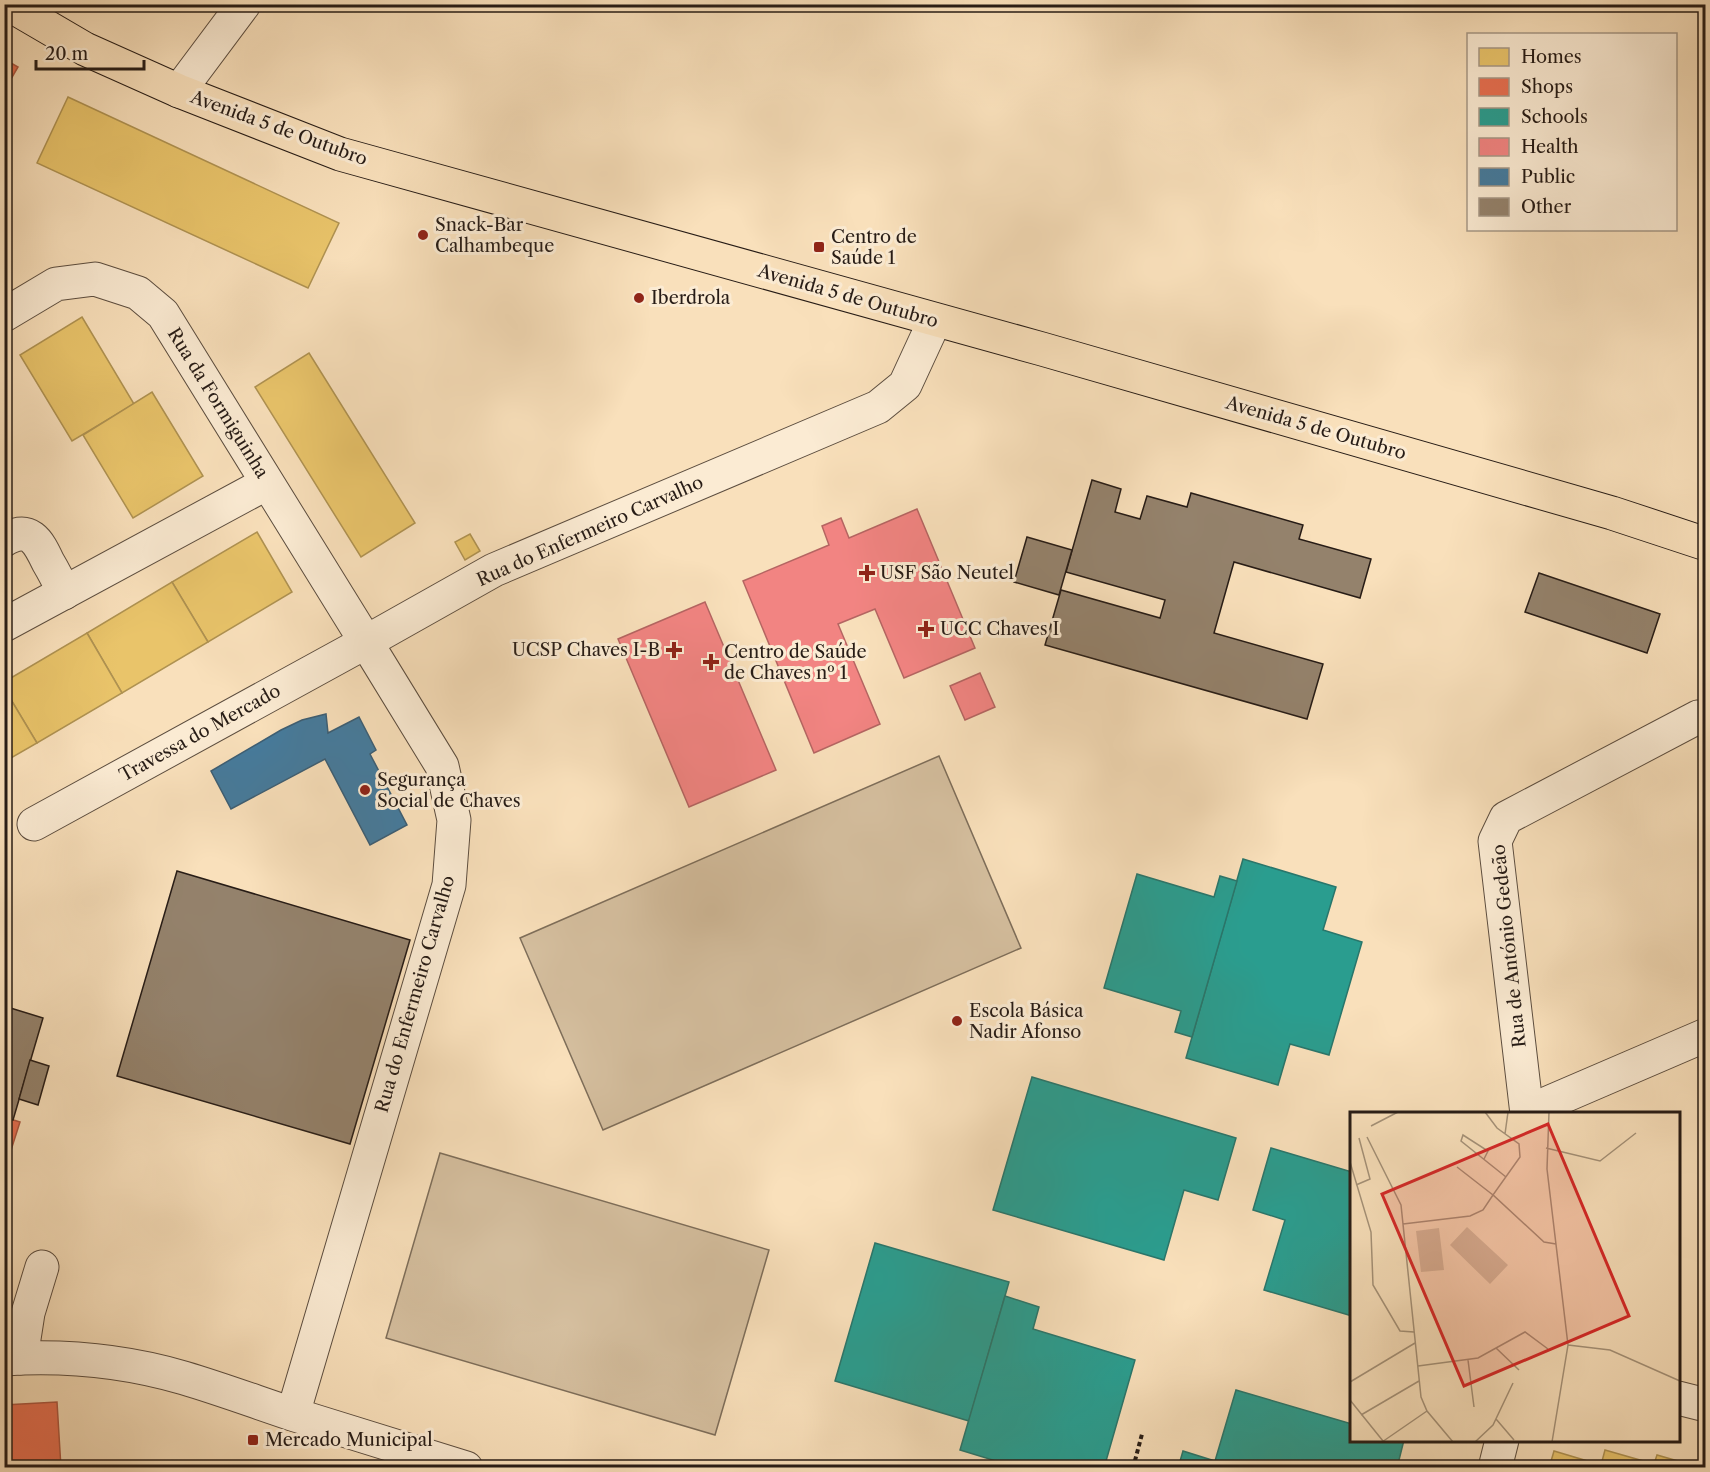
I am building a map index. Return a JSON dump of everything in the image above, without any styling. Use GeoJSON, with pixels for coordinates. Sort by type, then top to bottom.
{"type":"FeatureCollection","features":[{"type":"Feature","properties":{"kind":"main road","name":"Avenida 5 de Outubro"},"geometry":{"type":"LineString","coordinates":[[8,4],[85,49],[178,91],[340,154],[935,320],[1611,513],[1706,544]]}},
{"type":"Feature","properties":{"kind":"street"},"geometry":{"type":"LineString","coordinates":[[178,91],[244,4]]}},
{"type":"Feature","properties":{"kind":"street","name":"Rua da Formiguinha"},"geometry":{"type":"LineString","coordinates":[[4,315],[56,284],[95,279],[138,293],[163,314],[366,642]]}},
{"type":"Feature","properties":{"kind":"street","name":"Rua do Enfermeiro Carvalho"},"geometry":{"type":"LineString","coordinates":[[293,1414],[449,885],[454,820],[442,766],[366,642],[494,570],[878,407],[905,385],[935,320]]}},
{"type":"Feature","properties":{"kind":"street"},"geometry":{"type":"LineString","coordinates":[[4,625],[267,483]]}},
{"type":"Feature","properties":{"kind":"street"},"geometry":{"type":"LineString","coordinates":[[4,540],[13,536],[26,535],[38,541],[64,592]]}},
{"type":"Feature","properties":{"kind":"street","name":"Travessa do Mercado"},"geometry":{"type":"LineString","coordinates":[[34,825],[366,642]]}},
{"type":"Feature","properties":{"kind":"street","name":"Rua de António Gedeão"},"geometry":{"type":"LineString","coordinates":[[1527,1112],[1495,841],[1506,818],[1698,717]]}},
{"type":"Feature","properties":{"kind":"street"},"geometry":{"type":"LineString","coordinates":[[1529,1112],[1706,1035]]}},
{"type":"Feature","properties":{"kind":"street"},"geometry":{"type":"LineString","coordinates":[[42,1267],[13,1359],[99,1360],[142,1368],[183,1378],[466,1467]]}},
{"type":"Feature","properties":{"kind":"street"},"geometry":{"type":"LineString","coordinates":[[1680,1398],[1706,1405]]}},
{"type":"Feature","properties":{"kind":"street"},"geometry":{"type":"LineString","coordinates":[[1495,1467],[1501,1442]]}},
{"type":"Feature","properties":{"kind":"path"},"geometry":{"type":"LineString","coordinates":[[1133,1467],[1142,1434]]}},
{"type":"Feature","properties":{"kind":"shaded area"},"geometry":{"type":"Polygon","coordinates":[[[939,756],[1021,948],[603,1130],[520,938],[939,756]]]}},
{"type":"Feature","properties":{"kind":"shaded area"},"geometry":{"type":"Polygon","coordinates":[[[440,1153],[769,1250],[715,1435],[386,1338],[440,1153]]]}},
{"type":"Feature","properties":{"kind":"building: Homes"},"geometry":{"type":"Polygon","coordinates":[[[68,97],[339,223],[308,288],[37,163],[68,97]]]}},
{"type":"Feature","properties":{"kind":"building: Homes"},"geometry":{"type":"Polygon","coordinates":[[[82,317],[134,404],[72,441],[20,355],[82,317]]]}},
{"type":"Feature","properties":{"kind":"building: Homes"},"geometry":{"type":"Polygon","coordinates":[[[309,353],[415,523],[361,557],[255,387],[309,353]]]}},
{"type":"Feature","properties":{"kind":"building: Homes"},"geometry":{"type":"Polygon","coordinates":[[[152,392],[203,476],[133,518],[83,435],[152,392]]]}},
{"type":"Feature","properties":{"kind":"building: Homes"},"geometry":{"type":"Polygon","coordinates":[[[257,532],[292,592],[208,642],[172,582],[257,532]]]}},
{"type":"Feature","properties":{"kind":"building: Homes"},"geometry":{"type":"Polygon","coordinates":[[[470,534],[480,551],[465,560],[455,542],[470,534]]]}},
{"type":"Feature","properties":{"kind":"building: Homes"},"geometry":{"type":"Polygon","coordinates":[[[172,582],[208,642],[122,693],[87,633],[172,582]]]}},
{"type":"Feature","properties":{"kind":"building: Homes"},"geometry":{"type":"Polygon","coordinates":[[[87,633],[122,693],[37,743],[4,688],[4,682],[87,633]]]}},
{"type":"Feature","properties":{"kind":"building: Homes"},"geometry":{"type":"Polygon","coordinates":[[[4,688],[37,743],[4,762],[4,688]]]}},
{"type":"Feature","properties":{"kind":"building: Homes"},"geometry":{"type":"Polygon","coordinates":[[[1605,1450],[1654,1464],[1657,1455],[1702,1468],[1549,1468],[1554,1451],[1601,1465],[1605,1450]]]}},
{"type":"Feature","properties":{"kind":"building: Shops"},"geometry":{"type":"Polygon","coordinates":[[[4,59],[18,67],[4,91],[4,59]]]}},
{"type":"Feature","properties":{"kind":"building: Shops"},"geometry":{"type":"Polygon","coordinates":[[[4,1117],[20,1122],[4,1172],[4,1117]]]}},
{"type":"Feature","properties":{"kind":"building: Shops"},"geometry":{"type":"Polygon","coordinates":[[[57,1402],[61,1468],[4,1468],[4,1405],[57,1402]]]}},
{"type":"Feature","properties":{"kind":"building: Schools"},"geometry":{"type":"Polygon","coordinates":[[[1243,859],[1336,887],[1323,930],[1362,942],[1329,1055],[1290,1044],[1278,1085],[1186,1058],[1243,859]]]}},
{"type":"Feature","properties":{"kind":"building: Schools"},"geometry":{"type":"Polygon","coordinates":[[[1137,874],[1214,897],[1220,876],[1237,881],[1192,1037],[1175,1032],[1181,1011],[1104,988],[1137,874]]]}},
{"type":"Feature","properties":{"kind":"building: Schools"},"geometry":{"type":"Polygon","coordinates":[[[1032,1077],[1236,1138],[1218,1200],[1184,1190],[1164,1260],[993,1210],[1032,1077]]]}},
{"type":"Feature","properties":{"kind":"building: Schools"},"geometry":{"type":"Polygon","coordinates":[[[1271,1148],[1350,1171],[1350,1315],[1264,1290],[1285,1220],[1253,1210],[1271,1148]]]}},
{"type":"Feature","properties":{"kind":"building: Schools"},"geometry":{"type":"Polygon","coordinates":[[[875,1243],[1009,1282],[969,1421],[835,1381],[875,1243]]]}},
{"type":"Feature","properties":{"kind":"building: Schools"},"geometry":{"type":"Polygon","coordinates":[[[1005,1296],[1039,1307],[1033,1329],[1135,1360],[1104,1468],[1019,1468],[960,1450],[1005,1296]]]}},
{"type":"Feature","properties":{"kind":"building: Schools"},"geometry":{"type":"Polygon","coordinates":[[[1236,1390],[1350,1423],[1350,1442],[1404,1442],[1397,1468],[1178,1468],[1183,1451],[1215,1461],[1236,1390]]]}},
{"type":"Feature","properties":{"kind":"building: Health"},"geometry":{"type":"Polygon","coordinates":[[[917,509],[975,648],[904,678],[875,609],[838,624],[880,724],[814,753],[743,581],[829,545],[822,526],[841,518],[849,538],[917,509]]]}},
{"type":"Feature","properties":{"kind":"building: Health"},"geometry":{"type":"Polygon","coordinates":[[[705,602],[776,770],[689,807],[618,639],[705,602]]]}},
{"type":"Feature","properties":{"kind":"building: Health"},"geometry":{"type":"Polygon","coordinates":[[[980,673],[995,707],[965,720],[950,686],[980,673]]]}},
{"type":"Feature","properties":{"kind":"building: Public","name":"Segurança Social de Chaves"},"geometry":{"type":"Polygon","coordinates":[[[326,714],[328,733],[359,717],[376,750],[370,754],[407,825],[370,845],[325,759],[231,809],[211,771],[281,730],[302,720],[326,714]]]}},
{"type":"Feature","properties":{"kind":"building: Other"},"geometry":{"type":"Polygon","coordinates":[[[1092,480],[1121,489],[1115,512],[1140,519],[1147,496],[1187,507],[1191,493],[1303,525],[1299,539],[1371,559],[1360,598],[1234,562],[1214,633],[1323,664],[1307,719],[1045,645],[1061,590],[1160,618],[1165,600],[1066,572],[1092,480]]]}},
{"type":"Feature","properties":{"kind":"building: Other"},"geometry":{"type":"Polygon","coordinates":[[[1027,537],[1072,550],[1059,595],[1014,582],[1027,537]]]}},
{"type":"Feature","properties":{"kind":"building: Other"},"geometry":{"type":"Polygon","coordinates":[[[1539,573],[1660,614],[1647,653],[1525,612],[1539,573]]]}},
{"type":"Feature","properties":{"kind":"building: Other"},"geometry":{"type":"Polygon","coordinates":[[[177,871],[410,940],[350,1144],[117,1076],[177,871]]]}},
{"type":"Feature","properties":{"kind":"building: Other"},"geometry":{"type":"Polygon","coordinates":[[[4,1006],[43,1018],[13,1120],[4,1117],[4,1006]]]}},
{"type":"Feature","properties":{"kind":"building: Other"},"geometry":{"type":"Polygon","coordinates":[[[30,1060],[49,1066],[38,1105],[19,1099],[30,1060]]]}},
{"type":"Feature","properties":{"kind":"place","name":"Snack-Bar Calhambeque"},"geometry":{"type":"Point","coordinates":[423,235]}},
{"type":"Feature","properties":{"kind":"place","name":"Centro de Saúde 1"},"geometry":{"type":"Point","coordinates":[819,247]}},
{"type":"Feature","properties":{"kind":"place","name":"Iberdrola"},"geometry":{"type":"Point","coordinates":[639,298]}},
{"type":"Feature","properties":{"kind":"place","name":"USF São Neutel"},"geometry":{"type":"Point","coordinates":[867,573]}},
{"type":"Feature","properties":{"kind":"place","name":"UCC Chaves I"},"geometry":{"type":"Point","coordinates":[926,629]}},
{"type":"Feature","properties":{"kind":"place","name":"UCSP Chaves I-B"},"geometry":{"type":"Point","coordinates":[674,650]}},
{"type":"Feature","properties":{"kind":"place","name":"Centro de Saúde de Chaves nº 1"},"geometry":{"type":"Point","coordinates":[711,662]}},
{"type":"Feature","properties":{"kind":"place","name":"Segurança Social de Chaves"},"geometry":{"type":"Point","coordinates":[365,790]}},
{"type":"Feature","properties":{"kind":"place","name":"Escola Básica Nadir Afonso"},"geometry":{"type":"Point","coordinates":[957,1021]}},
{"type":"Feature","properties":{"kind":"place","name":"Mercado Municipal"},"geometry":{"type":"Point","coordinates":[253,1440]}}]}
